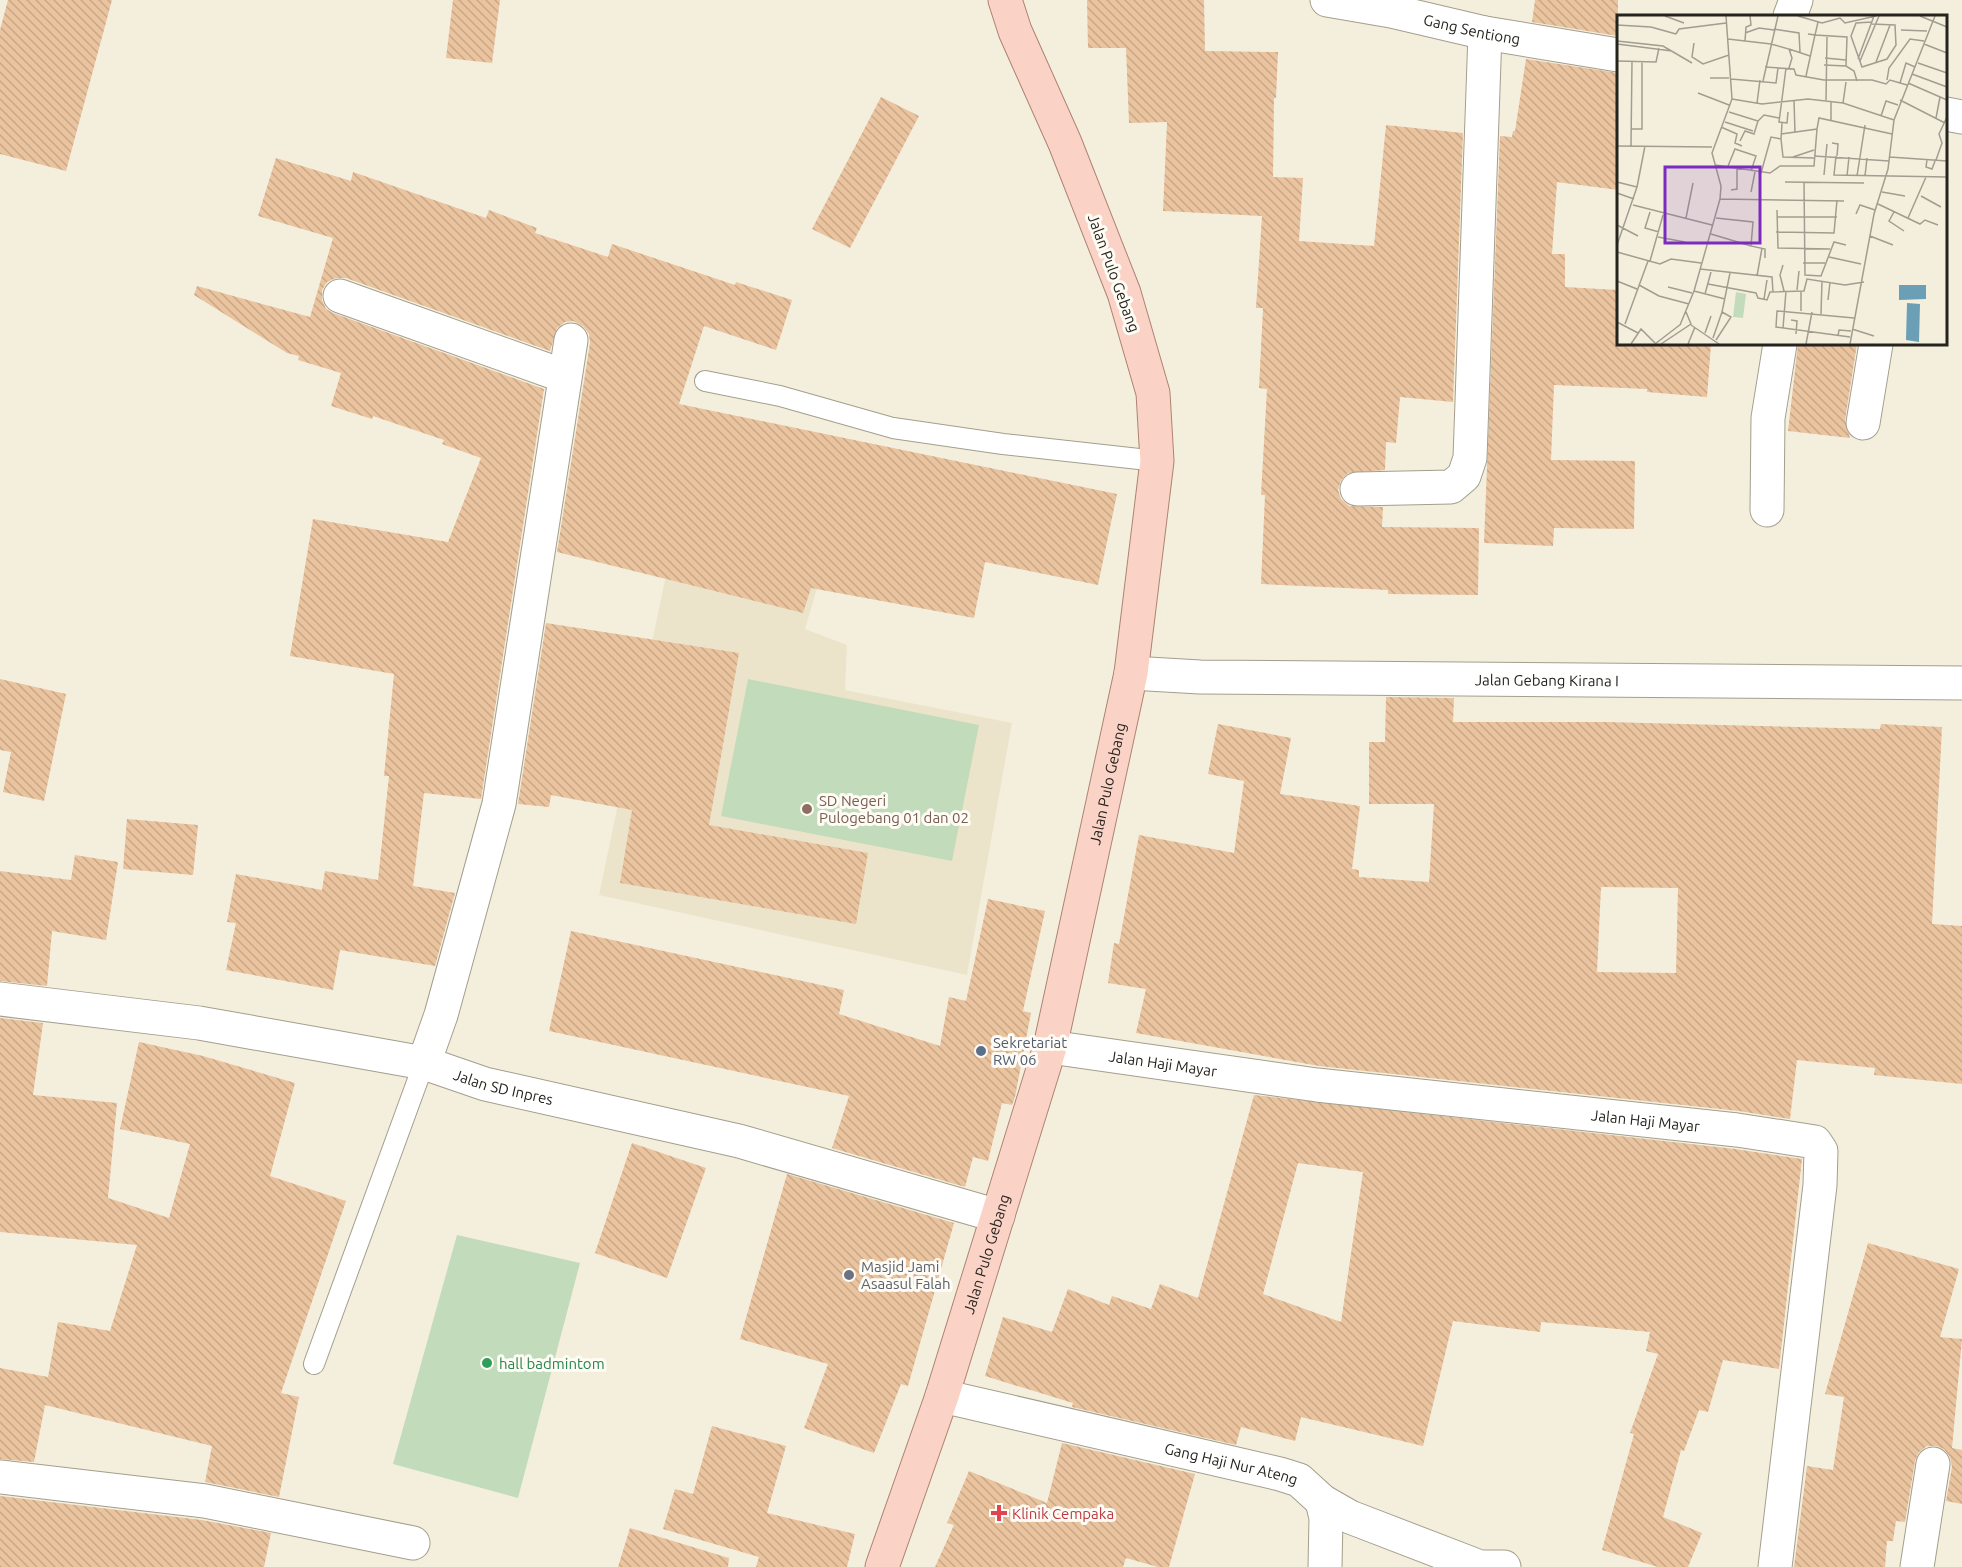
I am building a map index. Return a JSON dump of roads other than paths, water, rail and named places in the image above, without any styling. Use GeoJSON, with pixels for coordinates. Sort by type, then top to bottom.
{"type":"FeatureCollection","features":[{"type":"Feature","properties":{"kind":"main road","name":"Jalan Pulo Gebang"},"geometry":{"type":"LineString","coordinates":[[882,1567],[942,1396],[1050,1047],[1131,673],[1156,461],[1153,393],[1124,293],[1065,143],[1015,31],[1005,0]]}},
{"type":"Feature","properties":{"kind":"street","name":"Gang Sentiong"},"geometry":{"type":"LineString","coordinates":[[1327,0],[1391,11],[1485,33],[1617,55]]}},
{"type":"Feature","properties":{"kind":"street"},"geometry":{"type":"LineString","coordinates":[[1790,15],[1796,0]]}},
{"type":"Feature","properties":{"kind":"street"},"geometry":{"type":"LineString","coordinates":[[1357,489],[1451,487],[1464,476],[1470,458],[1485,33]]}},
{"type":"Feature","properties":{"kind":"street"},"geometry":{"type":"LineString","coordinates":[[340,296],[564,375]]}},
{"type":"Feature","properties":{"kind":"street"},"geometry":{"type":"LineString","coordinates":[[423,1063],[441,1015],[499,804],[571,340]]}},
{"type":"Feature","properties":{"kind":"street"},"geometry":{"type":"LineString","coordinates":[[1767,510],[1768,418],[1780,345]]}},
{"type":"Feature","properties":{"kind":"street"},"geometry":{"type":"LineString","coordinates":[[1863,423],[1876,345]]}},
{"type":"Feature","properties":{"kind":"street","name":"Jalan Gebang Kirana I"},"geometry":{"type":"LineString","coordinates":[[1131,673],[1212,677],[1962,682]]}},
{"type":"Feature","properties":{"kind":"street","name":"Jalan SD Inpres"},"geometry":{"type":"LineString","coordinates":[[0,999],[199,1023],[423,1063],[485,1084],[739,1141],[998,1216]]}},
{"type":"Feature","properties":{"kind":"street","name":"Jalan Haji Mayar"},"geometry":{"type":"LineString","coordinates":[[1050,1047],[1317,1085],[1726,1129],[1815,1142],[1821,1151],[1820,1185],[1775,1567]]}},
{"type":"Feature","properties":{"kind":"street","name":"Gang Haji Nur Ateng"},"geometry":{"type":"LineString","coordinates":[[942,1396],[1280,1473],[1299,1480],[1322,1501],[1350,1517],[1480,1567],[1504,1567]]}},
{"type":"Feature","properties":{"kind":"street"},"geometry":{"type":"LineString","coordinates":[[1917,1567],[1933,1464]]}},
{"type":"Feature","properties":{"kind":"street"},"geometry":{"type":"LineString","coordinates":[[0,1477],[205,1501],[413,1543]]}},
{"type":"Feature","properties":{"kind":"street"},"geometry":{"type":"LineString","coordinates":[[1322,1501],[1326,1518],[1325,1567]]}},
{"type":"Feature","properties":{"kind":"lane"},"geometry":{"type":"LineString","coordinates":[[705,381],[780,396],[893,428],[1003,444],[1156,461]]}},
{"type":"Feature","properties":{"kind":"lane"},"geometry":{"type":"LineString","coordinates":[[314,1364],[423,1063]]}},
{"type":"Feature","properties":{"kind":"place","name":"SD Negeri Pulogebang 01 dan 02"},"geometry":{"type":"Point","coordinates":[807,809]}},
{"type":"Feature","properties":{"kind":"place","name":"Sekretariat RW 06"},"geometry":{"type":"Point","coordinates":[981,1051]}},
{"type":"Feature","properties":{"kind":"place","name":"Masjid Jami Asaasul Falah"},"geometry":{"type":"Point","coordinates":[849,1275]}},
{"type":"Feature","properties":{"kind":"place","name":"hall badmintom"},"geometry":{"type":"Point","coordinates":[487,1363]}},
{"type":"Feature","properties":{"kind":"place","name":"Klinik Cempaka"},"geometry":{"type":"Point","coordinates":[999,1513]}}]}
